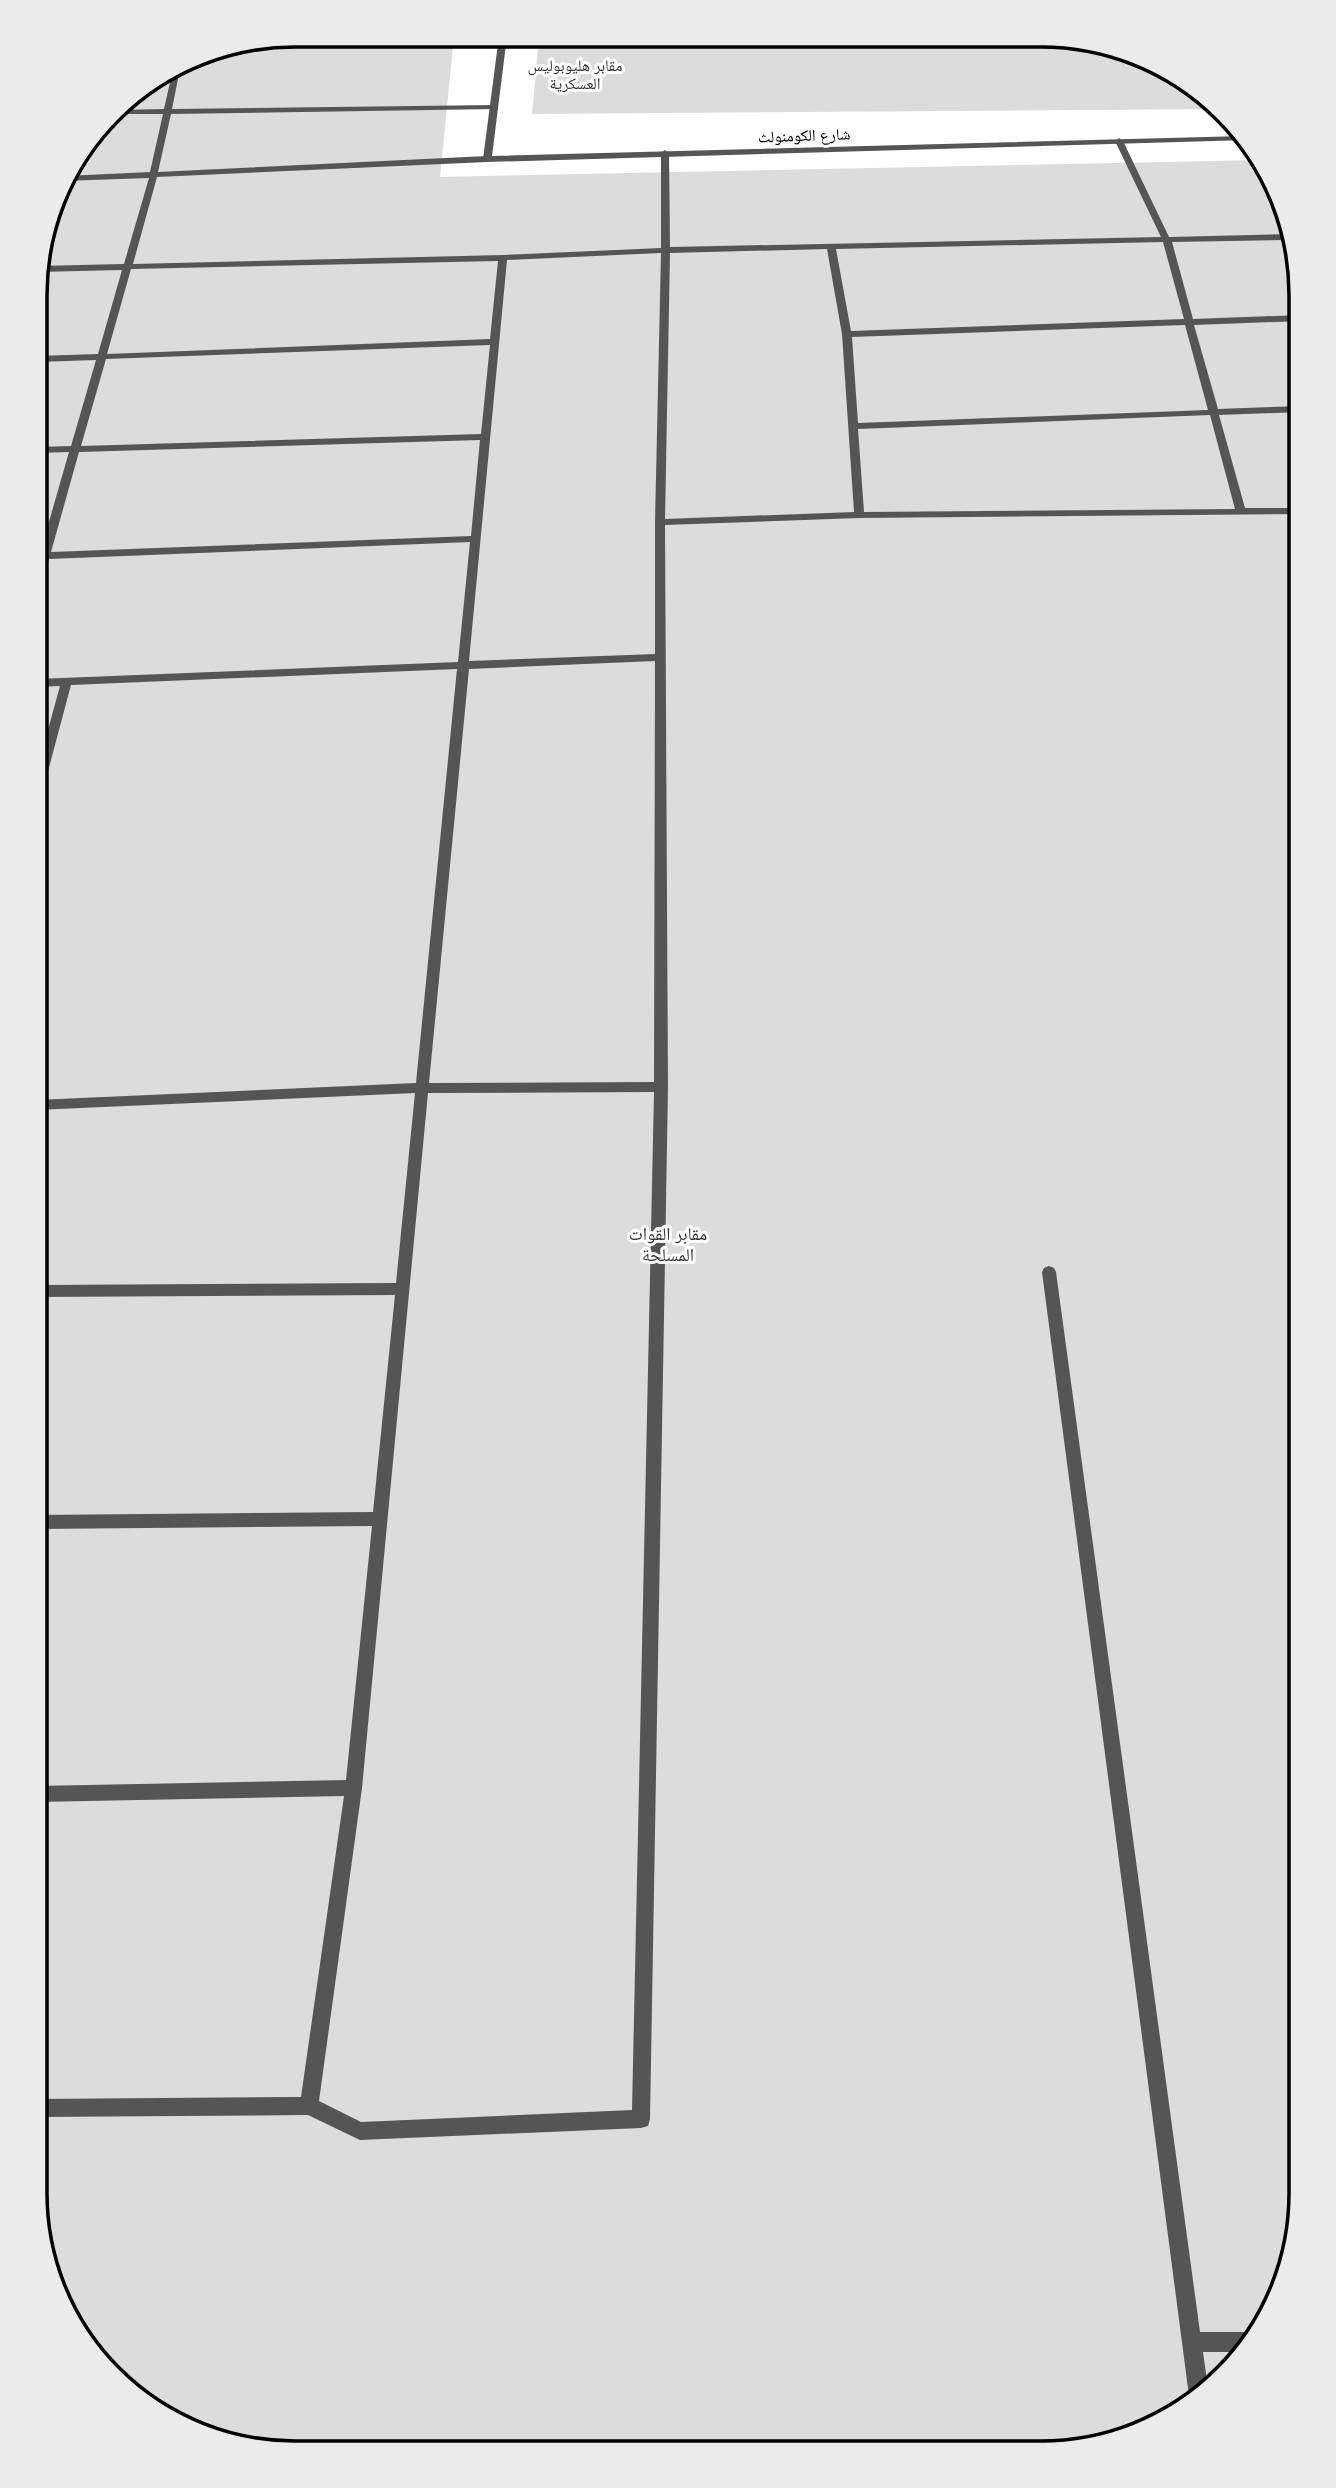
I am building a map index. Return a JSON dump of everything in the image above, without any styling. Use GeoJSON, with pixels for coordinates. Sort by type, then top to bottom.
{"type":"FeatureCollection","features":[{"type":"Feature","properties":{"kind":"street"},"geometry":{"type":"LineString","coordinates":[[487,159],[502,48]]}},
{"type":"Feature","properties":{"kind":"street"},"geometry":{"type":"LineString","coordinates":[[47,536],[75,449],[153,177],[175,79]]}},
{"type":"Feature","properties":{"kind":"street"},"geometry":{"type":"LineString","coordinates":[[129,112],[494,107]]}},
{"type":"Feature","properties":{"kind":"street","name":"شارع الكومنولث"},"geometry":{"type":"LineString","coordinates":[[77,179],[487,159],[1232,138]]}},
{"type":"Feature","properties":{"kind":"street"},"geometry":{"type":"LineString","coordinates":[[1119,141],[1167,241],[1241,512]]}},
{"type":"Feature","properties":{"kind":"street"},"geometry":{"type":"LineString","coordinates":[[47,2108],[309,2106],[360,2130],[641,2119],[661,1087],[660,522],[666,250],[665,153]]}},
{"type":"Feature","properties":{"kind":"street"},"geometry":{"type":"LineString","coordinates":[[49,268],[503,258],[666,250],[1282,237]]}},
{"type":"Feature","properties":{"kind":"street"},"geometry":{"type":"LineString","coordinates":[[831,247],[847,334],[859,515]]}},
{"type":"Feature","properties":{"kind":"street"},"geometry":{"type":"LineString","coordinates":[[309,2106],[354,1788],[503,258]]}},
{"type":"Feature","properties":{"kind":"street"},"geometry":{"type":"LineString","coordinates":[[847,334],[1289,318]]}},
{"type":"Feature","properties":{"kind":"street"},"geometry":{"type":"LineString","coordinates":[[47,359],[495,342]]}},
{"type":"Feature","properties":{"kind":"street"},"geometry":{"type":"LineString","coordinates":[[853,426],[1289,409]]}},
{"type":"Feature","properties":{"kind":"street"},"geometry":{"type":"LineString","coordinates":[[47,450],[485,437]]}},
{"type":"Feature","properties":{"kind":"street"},"geometry":{"type":"LineString","coordinates":[[660,522],[859,515],[1289,511]]}},
{"type":"Feature","properties":{"kind":"street"},"geometry":{"type":"LineString","coordinates":[[47,555],[475,539]]}},
{"type":"Feature","properties":{"kind":"street"},"geometry":{"type":"LineString","coordinates":[[47,682],[660,657]]}},
{"type":"Feature","properties":{"kind":"street"},"geometry":{"type":"LineString","coordinates":[[47,754],[67,681]]}},
{"type":"Feature","properties":{"kind":"street"},"geometry":{"type":"LineString","coordinates":[[47,1105],[421,1088],[661,1087]]}},
{"type":"Feature","properties":{"kind":"street"},"geometry":{"type":"LineString","coordinates":[[1049,1272],[1197,2384]]}},
{"type":"Feature","properties":{"kind":"street"},"geometry":{"type":"LineString","coordinates":[[47,1291],[402,1289]]}},
{"type":"Feature","properties":{"kind":"street"},"geometry":{"type":"LineString","coordinates":[[47,1522],[380,1519]]}},
{"type":"Feature","properties":{"kind":"street"},"geometry":{"type":"LineString","coordinates":[[47,1794],[354,1788]]}},
{"type":"Feature","properties":{"kind":"street"},"geometry":{"type":"LineString","coordinates":[[1192,2342],[1238,2343]]}},
{"type":"Feature","properties":{"kind":"green space","name":"مقابر القوات المسلحة"},"geometry":{"type":"Polygon","coordinates":[[[279,48],[453,48],[440,177],[1248,160],[1276,216],[1287,263],[1289,296],[1287,2225],[1270,2287],[1237,2344],[1216,2368],[1192,2389],[1165,2407],[1120,2428],[1073,2439],[1040,2441],[263,2439],[201,2422],[144,2389],[120,2368],[99,2344],[81,2317],[60,2272],[49,2225],[47,2192],[49,263],[60,216],[73,186],[89,158],[120,120],[144,99],[171,81],[216,60],[247,52],[279,48]]]}},
{"type":"Feature","properties":{"kind":"green space","name":"مقابر هليوبوليس العسكرية"},"geometry":{"type":"Polygon","coordinates":[[[538,48],[1073,49],[1135,66],[1178,89],[1204,109],[532,114],[538,48]]]}}]}
